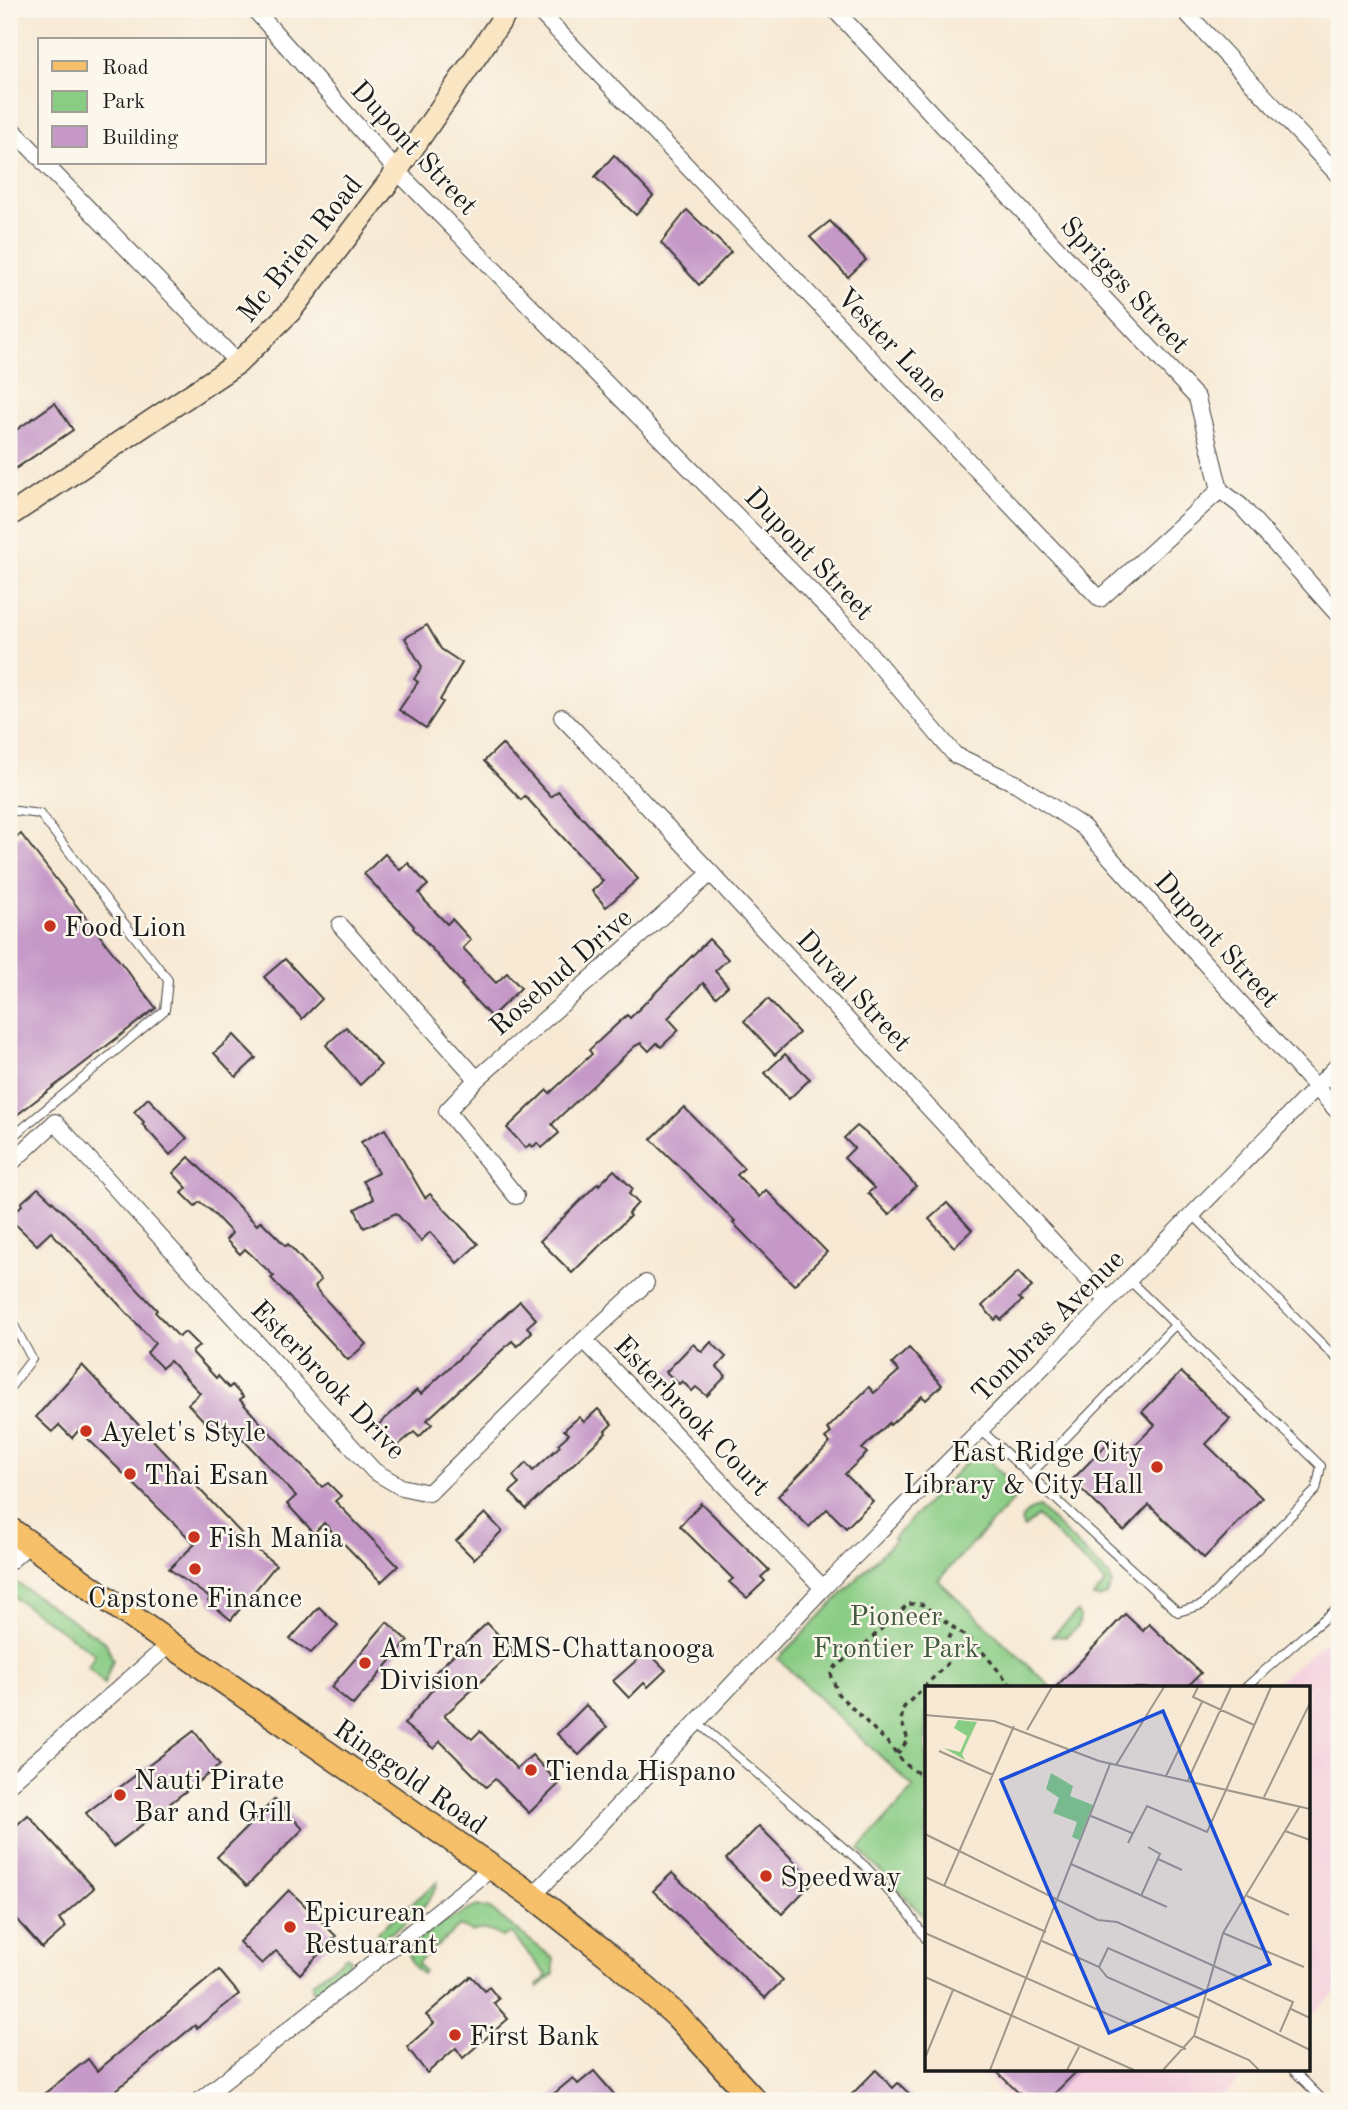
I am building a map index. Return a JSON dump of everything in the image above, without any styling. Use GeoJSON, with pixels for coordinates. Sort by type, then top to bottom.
{"type":"FeatureCollection","features":[{"type":"Feature","properties":{"kind":"main road","name":"Mc Brien Road"},"geometry":{"type":"LineString","coordinates":[[9,516],[238,363],[290,312],[397,171],[509,9]]}},
{"type":"Feature","properties":{"kind":"main road","name":"Ringgold Road"},"geometry":{"type":"LineString","coordinates":[[9,1529],[533,1896],[607,1954],[677,2017],[755,2101]]}},
{"type":"Feature","properties":{"kind":"street","name":"Dupont Street"},"geometry":{"type":"LineString","coordinates":[[254,9],[397,171],[854,635],[955,755],[1017,784],[1083,827],[1339,1114]]}},
{"type":"Feature","properties":{"kind":"street","name":"Vester Lane"},"geometry":{"type":"LineString","coordinates":[[537,9],[1100,598],[1220,490]]}},
{"type":"Feature","properties":{"kind":"street","name":"Spriggs Street"},"geometry":{"type":"LineString","coordinates":[[834,9],[1197,398],[1220,490]]}},
{"type":"Feature","properties":{"kind":"street"},"geometry":{"type":"LineString","coordinates":[[1183,9],[1339,176]]}},
{"type":"Feature","properties":{"kind":"street"},"geometry":{"type":"LineString","coordinates":[[9,126],[38,157]]}},
{"type":"Feature","properties":{"kind":"street"},"geometry":{"type":"LineString","coordinates":[[45,164],[238,363]]}},
{"type":"Feature","properties":{"kind":"street"},"geometry":{"type":"LineString","coordinates":[[1220,490],[1241,506],[1339,616]]}},
{"type":"Feature","properties":{"kind":"street","name":"Duval Street"},"geometry":{"type":"LineString","coordinates":[[562,717],[711,873],[1108,1301]]}},
{"type":"Feature","properties":{"kind":"street","name":"Rosebud Drive"},"geometry":{"type":"LineString","coordinates":[[516,1196],[447,1111],[477,1079],[711,873]]}},
{"type":"Feature","properties":{"kind":"street"},"geometry":{"type":"LineString","coordinates":[[340,925],[477,1079]]}},
{"type":"Feature","properties":{"kind":"street","name":"Tombras Avenue"},"geometry":{"type":"LineString","coordinates":[[533,1896],[823,1588],[1339,1064]]}},
{"type":"Feature","properties":{"kind":"street","name":"Esterbrook Drive"},"geometry":{"type":"LineString","coordinates":[[24,1151],[55,1122],[374,1471],[401,1487],[429,1493],[584,1340]]}},
{"type":"Feature","properties":{"kind":"street"},"geometry":{"type":"LineString","coordinates":[[9,1165],[24,1151]]}},
{"type":"Feature","properties":{"kind":"street","name":"Esterbrook Court"},"geometry":{"type":"LineString","coordinates":[[646,1283],[584,1340],[823,1588]]}},
{"type":"Feature","properties":{"kind":"street"},"geometry":{"type":"LineString","coordinates":[[9,1562],[29,1544]]}},
{"type":"Feature","properties":{"kind":"street"},"geometry":{"type":"LineString","coordinates":[[9,1784],[170,1644]]}},
{"type":"Feature","properties":{"kind":"street"},"geometry":{"type":"LineString","coordinates":[[199,2101],[492,1868]]}},
{"type":"Feature","properties":{"kind":"lane"},"geometry":{"type":"LineString","coordinates":[[9,810],[40,814],[168,980],[165,1010],[10,1134],[24,1151]]}},
{"type":"Feature","properties":{"kind":"lane"},"geometry":{"type":"LineString","coordinates":[[1193,1215],[1339,1361]]}},
{"type":"Feature","properties":{"kind":"lane"},"geometry":{"type":"LineString","coordinates":[[981,1430],[1178,1612],[1202,1605],[1316,1490],[1321,1466],[1129,1280]]}},
{"type":"Feature","properties":{"kind":"lane"},"geometry":{"type":"LineString","coordinates":[[9,1317],[33,1359],[9,1389]]}},
{"type":"Feature","properties":{"kind":"lane"},"geometry":{"type":"LineString","coordinates":[[1030,1475],[1176,1324]]}},
{"type":"Feature","properties":{"kind":"lane"},"geometry":{"type":"LineString","coordinates":[[1247,1686],[1339,1607]]}},
{"type":"Feature","properties":{"kind":"lane"},"geometry":{"type":"LineString","coordinates":[[697,1722],[865,1866],[908,1912],[925,1938]]}},
{"type":"Feature","properties":{"kind":"lane"},"geometry":{"type":"LineString","coordinates":[[1295,2072],[1324,2101]]}},
{"type":"Feature","properties":{"kind":"path"},"geometry":{"type":"LineString","coordinates":[[925,1778],[904,1763],[838,1694],[831,1674],[836,1666],[908,1604],[922,1604],[976,1644],[1011,1686]]}},
{"type":"Feature","properties":{"kind":"path"},"geometry":{"type":"LineString","coordinates":[[897,1754],[908,1740],[901,1720],[904,1707],[947,1664],[944,1647],[954,1627]]}},
{"type":"Feature","properties":{"kind":"shaded area"},"geometry":{"type":"Polygon","coordinates":[[[1339,1629],[1339,1989],[1310,2016],[1310,1686],[1272,1686],[1339,1629]]]}},
{"type":"Feature","properties":{"kind":"shaded area"},"geometry":{"type":"Polygon","coordinates":[[[980,2072],[1249,2072],[1217,2101],[1009,2101],[980,2072]]]}},
{"type":"Feature","properties":{"kind":"green space","name":"Pioneer Frontier Park"},"geometry":{"type":"Polygon","coordinates":[[[979,1449],[1020,1493],[938,1580],[1050,1686],[925,1686],[925,1918],[859,1849],[914,1788],[778,1659],[895,1540],[893,1538],[979,1449]]]}},
{"type":"Feature","properties":{"kind":"green space"},"geometry":{"type":"Polygon","coordinates":[[[1039,1507],[1110,1577],[1112,1584],[1107,1594],[1100,1598],[1093,1597],[1106,1583],[1037,1516],[1024,1528],[1021,1522],[1024,1517],[1039,1507]]]}},
{"type":"Feature","properties":{"kind":"green space"},"geometry":{"type":"Polygon","coordinates":[[[11,1579],[106,1643],[113,1660],[104,1684],[88,1667],[95,1654],[9,1594],[11,1579]]]}},
{"type":"Feature","properties":{"kind":"green space"},"geometry":{"type":"Polygon","coordinates":[[[1077,1612],[1080,1617],[1079,1625],[1066,1637],[1052,1636],[1077,1612]]]}},
{"type":"Feature","properties":{"kind":"green space"},"geometry":{"type":"Polygon","coordinates":[[[438,1882],[430,1898],[414,1916],[395,1931],[378,1938],[377,1932],[438,1882]]]}},
{"type":"Feature","properties":{"kind":"green space"},"geometry":{"type":"Polygon","coordinates":[[[477,1906],[490,1909],[554,1959],[554,1973],[538,1988],[547,1976],[511,1933],[502,1937],[490,1931],[471,1932],[460,1926],[419,1961],[418,1964],[424,1971],[422,1974],[413,1966],[408,1947],[443,1922],[477,1906]]]}},
{"type":"Feature","properties":{"kind":"green space"},"geometry":{"type":"Polygon","coordinates":[[[347,1956],[351,1960],[348,1965],[318,1991],[312,1990],[312,1983],[347,1956]]]}},
{"type":"Feature","properties":{"kind":"building"},"geometry":{"type":"Polygon","coordinates":[[[614,155],[653,196],[636,215],[595,177],[614,155]]]}},
{"type":"Feature","properties":{"kind":"building"},"geometry":{"type":"Polygon","coordinates":[[[687,210],[731,252],[699,285],[661,243],[687,210]]]}},
{"type":"Feature","properties":{"kind":"building"},"geometry":{"type":"Polygon","coordinates":[[[830,221],[866,260],[848,277],[810,237],[830,221]]]}},
{"type":"Feature","properties":{"kind":"building"},"geometry":{"type":"Polygon","coordinates":[[[55,403],[73,430],[9,473],[9,435],[55,403]]]}},
{"type":"Feature","properties":{"kind":"building"},"geometry":{"type":"Polygon","coordinates":[[[427,625],[441,649],[462,663],[440,700],[443,702],[426,728],[399,710],[418,682],[414,679],[422,667],[405,638],[427,625]]]}},
{"type":"Feature","properties":{"kind":"building"},"geometry":{"type":"Polygon","coordinates":[[[502,744],[551,797],[558,791],[638,879],[606,907],[592,891],[603,881],[525,796],[521,800],[484,761],[502,744]]]}},
{"type":"Feature","properties":{"kind":"building","name":"Food Lion"},"geometry":{"type":"Polygon","coordinates":[[[21,834],[156,1008],[9,1121],[9,843],[21,834]]]}},
{"type":"Feature","properties":{"kind":"building"},"geometry":{"type":"Polygon","coordinates":[[[385,854],[400,870],[408,863],[428,885],[419,893],[447,924],[452,919],[471,940],[463,948],[496,983],[507,973],[521,988],[491,1017],[461,985],[463,984],[414,926],[364,874],[385,854]]]}},
{"type":"Feature","properties":{"kind":"building"},"geometry":{"type":"Polygon","coordinates":[[[709,939],[728,959],[715,971],[728,986],[716,997],[703,983],[668,1018],[679,1030],[661,1047],[657,1043],[649,1051],[641,1043],[635,1046],[552,1124],[559,1133],[542,1148],[537,1143],[526,1148],[507,1128],[547,1090],[550,1093],[592,1054],[589,1050],[627,1015],[630,1018],[709,939]]]}},
{"type":"Feature","properties":{"kind":"building"},"geometry":{"type":"Polygon","coordinates":[[[285,959],[322,999],[302,1019],[264,977],[285,959]]]}},
{"type":"Feature","properties":{"kind":"building"},"geometry":{"type":"Polygon","coordinates":[[[768,999],[799,1033],[775,1055],[744,1021],[768,999]]]}},
{"type":"Feature","properties":{"kind":"building"},"geometry":{"type":"Polygon","coordinates":[[[346,1027],[381,1065],[360,1085],[326,1045],[346,1027]]]}},
{"type":"Feature","properties":{"kind":"building"},"geometry":{"type":"Polygon","coordinates":[[[234,1035],[256,1058],[236,1077],[214,1053],[234,1035]]]}},
{"type":"Feature","properties":{"kind":"building"},"geometry":{"type":"Polygon","coordinates":[[[785,1054],[810,1079],[789,1099],[765,1073],[785,1054]]]}},
{"type":"Feature","properties":{"kind":"building"},"geometry":{"type":"Polygon","coordinates":[[[148,1098],[187,1138],[170,1155],[134,1112],[148,1098]]]}},
{"type":"Feature","properties":{"kind":"building"},"geometry":{"type":"Polygon","coordinates":[[[684,1107],[744,1168],[737,1175],[759,1197],[766,1190],[827,1252],[794,1285],[733,1223],[735,1221],[651,1139],[684,1107]]]}},
{"type":"Feature","properties":{"kind":"building"},"geometry":{"type":"Polygon","coordinates":[[[857,1126],[873,1139],[916,1186],[889,1215],[868,1193],[874,1188],[844,1158],[854,1148],[844,1138],[857,1126]]]}},
{"type":"Feature","properties":{"kind":"building"},"geometry":{"type":"Polygon","coordinates":[[[385,1129],[425,1198],[430,1194],[478,1244],[457,1263],[430,1232],[421,1241],[396,1213],[364,1228],[355,1209],[374,1199],[363,1181],[378,1173],[361,1142],[385,1129]]]}},
{"type":"Feature","properties":{"kind":"building"},"geometry":{"type":"Polygon","coordinates":[[[189,1157],[257,1225],[261,1221],[286,1246],[288,1244],[321,1280],[315,1286],[317,1290],[366,1344],[348,1360],[271,1278],[274,1276],[245,1249],[240,1254],[226,1240],[232,1233],[211,1211],[200,1202],[195,1206],[182,1193],[187,1188],[173,1173],[189,1157]]]}},
{"type":"Feature","properties":{"kind":"building"},"geometry":{"type":"Polygon","coordinates":[[[614,1170],[633,1189],[629,1194],[638,1203],[628,1214],[630,1216],[572,1273],[540,1241],[614,1170]]]}},
{"type":"Feature","properties":{"kind":"building"},"geometry":{"type":"Polygon","coordinates":[[[38,1188],[75,1223],[179,1337],[185,1332],[199,1346],[192,1352],[216,1378],[218,1376],[229,1388],[232,1385],[243,1397],[240,1400],[322,1487],[328,1483],[341,1496],[335,1501],[398,1566],[381,1582],[324,1523],[314,1533],[287,1504],[296,1496],[239,1435],[237,1437],[226,1425],[219,1432],[209,1422],[207,1424],[188,1404],[200,1393],[170,1361],[162,1368],[147,1353],[155,1343],[51,1232],[37,1245],[9,1218],[38,1188]]]}},
{"type":"Feature","properties":{"kind":"building"},"geometry":{"type":"Polygon","coordinates":[[[947,1203],[972,1230],[954,1247],[929,1219],[947,1203]]]}},
{"type":"Feature","properties":{"kind":"building"},"geometry":{"type":"Polygon","coordinates":[[[1018,1272],[1032,1287],[1019,1298],[1022,1301],[1001,1320],[998,1317],[995,1320],[982,1306],[1018,1272]]]}},
{"type":"Feature","properties":{"kind":"building"},"geometry":{"type":"Polygon","coordinates":[[[520,1301],[536,1319],[527,1327],[532,1332],[517,1346],[512,1341],[427,1420],[432,1424],[419,1437],[414,1432],[396,1447],[376,1427],[417,1390],[421,1394],[520,1301]]]}},
{"type":"Feature","properties":{"kind":"building"},"geometry":{"type":"Polygon","coordinates":[[[711,1342],[726,1357],[717,1367],[726,1376],[707,1396],[696,1387],[692,1391],[682,1381],[679,1384],[666,1372],[693,1344],[702,1352],[711,1342]]]}},
{"type":"Feature","properties":{"kind":"building"},"geometry":{"type":"Polygon","coordinates":[[[909,1348],[942,1385],[926,1400],[922,1396],[890,1425],[889,1423],[862,1449],[867,1453],[845,1474],[873,1501],[846,1528],[827,1509],[809,1527],[778,1496],[830,1443],[825,1438],[831,1433],[827,1429],[869,1387],[874,1393],[899,1371],[892,1364],[909,1348]]]}},
{"type":"Feature","properties":{"kind":"building"},"geometry":{"type":"Polygon","coordinates":[[[82,1365],[255,1548],[276,1565],[231,1620],[208,1601],[210,1598],[169,1569],[195,1544],[79,1430],[72,1438],[59,1425],[52,1432],[36,1417],[82,1365]]]}},
{"type":"Feature","properties":{"kind":"building","name":"East Ridge City Library & City Hall"},"geometry":{"type":"Polygon","coordinates":[[[1181,1372],[1230,1419],[1206,1444],[1262,1498],[1204,1558],[1149,1505],[1124,1531],[1072,1480],[1112,1439],[1127,1453],[1155,1425],[1142,1412],[1181,1372]]]}},
{"type":"Feature","properties":{"kind":"building"},"geometry":{"type":"Polygon","coordinates":[[[598,1409],[612,1424],[606,1433],[526,1509],[510,1492],[519,1484],[513,1476],[526,1463],[533,1471],[560,1446],[558,1444],[569,1434],[564,1430],[579,1417],[584,1422],[598,1409]]]}},
{"type":"Feature","properties":{"kind":"building"},"geometry":{"type":"Polygon","coordinates":[[[701,1503],[769,1570],[761,1577],[765,1581],[747,1598],[729,1582],[733,1579],[680,1526],[701,1503]]]}},
{"type":"Feature","properties":{"kind":"building"},"geometry":{"type":"Polygon","coordinates":[[[485,1513],[502,1531],[474,1559],[456,1541],[485,1513]]]}},
{"type":"Feature","properties":{"kind":"building"},"geometry":{"type":"Polygon","coordinates":[[[319,1607],[338,1625],[311,1653],[290,1639],[319,1607]]]}},
{"type":"Feature","properties":{"kind":"building"},"geometry":{"type":"Polygon","coordinates":[[[1125,1614],[1143,1631],[1149,1624],[1201,1673],[1188,1686],[1057,1686],[1125,1614]]]}},
{"type":"Feature","properties":{"kind":"building","name":"AmTran EMS-Chattanooga Division"},"geometry":{"type":"Polygon","coordinates":[[[387,1622],[408,1641],[353,1705],[331,1687],[387,1622]]]}},
{"type":"Feature","properties":{"kind":"building"},"geometry":{"type":"Polygon","coordinates":[[[487,1623],[514,1651],[444,1716],[472,1739],[480,1731],[517,1769],[532,1755],[559,1784],[529,1813],[495,1779],[486,1787],[440,1741],[434,1749],[404,1724],[436,1685],[429,1678],[487,1623]]]}},
{"type":"Feature","properties":{"kind":"building"},"geometry":{"type":"Polygon","coordinates":[[[647,1651],[666,1670],[648,1687],[644,1683],[629,1698],[613,1681],[647,1651]]]}},
{"type":"Feature","properties":{"kind":"building"},"geometry":{"type":"Polygon","coordinates":[[[586,1705],[607,1727],[579,1755],[557,1734],[586,1705]]]}},
{"type":"Feature","properties":{"kind":"building"},"geometry":{"type":"Polygon","coordinates":[[[194,1731],[220,1765],[113,1847],[86,1813],[194,1731]]]}},
{"type":"Feature","properties":{"kind":"building"},"geometry":{"type":"Polygon","coordinates":[[[275,1799],[303,1829],[247,1886],[217,1857],[275,1799]]]}},
{"type":"Feature","properties":{"kind":"building"},"geometry":{"type":"Polygon","coordinates":[[[28,1815],[94,1888],[59,1919],[66,1927],[42,1948],[9,1911],[9,1832],[28,1815]]]}},
{"type":"Feature","properties":{"kind":"building"},"geometry":{"type":"Polygon","coordinates":[[[759,1826],[814,1881],[782,1914],[726,1859],[759,1826]]]}},
{"type":"Feature","properties":{"kind":"building"},"geometry":{"type":"Polygon","coordinates":[[[672,1873],[783,1980],[765,1998],[653,1891],[672,1873]]]}},
{"type":"Feature","properties":{"kind":"building","name":"Epicurean Restuarant"},"geometry":{"type":"Polygon","coordinates":[[[289,1890],[336,1936],[300,1974],[276,1951],[262,1964],[239,1942],[289,1890]]]}},
{"type":"Feature","properties":{"kind":"building"},"geometry":{"type":"Polygon","coordinates":[[[219,1970],[239,1994],[197,2028],[195,2025],[103,2101],[35,2101],[88,2059],[97,2071],[219,1970]]]}},
{"type":"Feature","properties":{"kind":"building","name":"First Bank"},"geometry":{"type":"Polygon","coordinates":[[[471,1976],[485,1991],[489,1987],[499,1999],[494,2003],[508,2019],[463,2058],[456,2048],[427,2073],[407,2047],[434,2023],[426,2015],[471,1976]]]}},
{"type":"Feature","properties":{"kind":"building"},"geometry":{"type":"Polygon","coordinates":[[[876,2070],[893,2088],[898,2083],[917,2101],[845,2101],[876,2070]]]}},
{"type":"Feature","properties":{"kind":"building"},"geometry":{"type":"Polygon","coordinates":[[[594,2071],[620,2101],[545,2101],[573,2078],[578,2084],[594,2071]]]}},
{"type":"Feature","properties":{"kind":"building"},"geometry":{"type":"Polygon","coordinates":[[[997,2072],[1076,2072],[1047,2101],[1027,2101],[997,2072]]]}},
{"type":"Feature","properties":{"kind":"place","name":"Food Lion"},"geometry":{"type":"Point","coordinates":[50,926]}},
{"type":"Feature","properties":{"kind":"place","name":"Ayelet's Style"},"geometry":{"type":"Point","coordinates":[86,1431]}},
{"type":"Feature","properties":{"kind":"place","name":"East Ridge City Library & City Hall"},"geometry":{"type":"Point","coordinates":[1157,1467]}},
{"type":"Feature","properties":{"kind":"place","name":"Thai Esan"},"geometry":{"type":"Point","coordinates":[130,1474]}},
{"type":"Feature","properties":{"kind":"place","name":"Fish Mania"},"geometry":{"type":"Point","coordinates":[194,1537]}},
{"type":"Feature","properties":{"kind":"place","name":"Capstone Finance"},"geometry":{"type":"Point","coordinates":[195,1569]}},
{"type":"Feature","properties":{"kind":"place","name":"AmTran EMS-Chattanooga Division"},"geometry":{"type":"Point","coordinates":[365,1663]}},
{"type":"Feature","properties":{"kind":"place","name":"Tienda Hispano"},"geometry":{"type":"Point","coordinates":[531,1770]}},
{"type":"Feature","properties":{"kind":"place","name":"Nauti Pirate Bar and Grill"},"geometry":{"type":"Point","coordinates":[120,1795]}},
{"type":"Feature","properties":{"kind":"place","name":"Speedway"},"geometry":{"type":"Point","coordinates":[766,1876]}},
{"type":"Feature","properties":{"kind":"place","name":"Epicurean Restuarant"},"geometry":{"type":"Point","coordinates":[290,1927]}},
{"type":"Feature","properties":{"kind":"place","name":"First Bank"},"geometry":{"type":"Point","coordinates":[455,2035]}}]}
